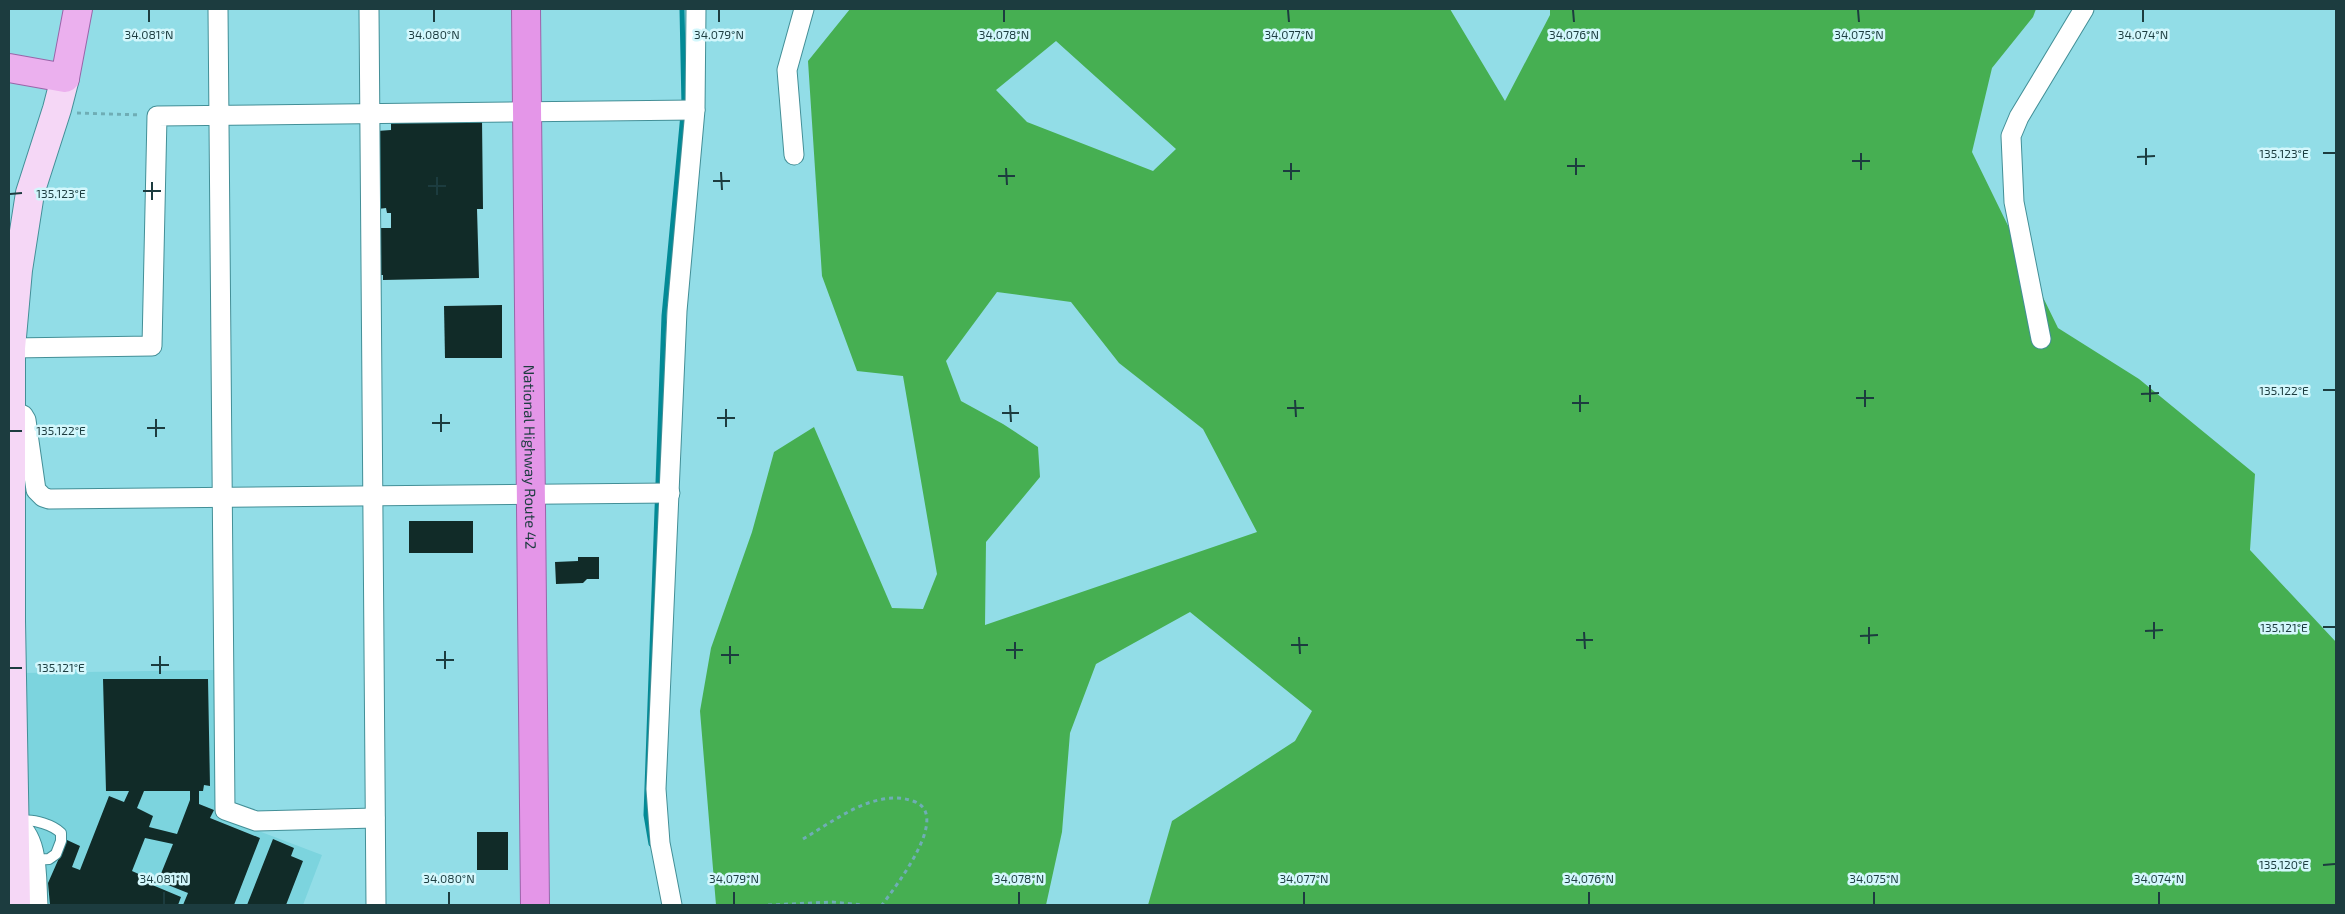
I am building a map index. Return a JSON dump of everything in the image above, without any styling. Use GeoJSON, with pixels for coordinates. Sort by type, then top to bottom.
{"type":"FeatureCollection","features":[{"type":"Feature","properties":{"kind":"highway","name":"National Highway Route 42"},"geometry":{"type":"LineString","coordinates":[[526,9],[535,905]]}},
{"type":"Feature","properties":{"kind":"main road"},"geometry":{"type":"LineString","coordinates":[[16,905],[17,824],[10,410],[11,348],[18,270],[27,206],[36,170],[57,109],[58,77],[78,9]]}},
{"type":"Feature","properties":{"kind":"main road"},"geometry":{"type":"LineString","coordinates":[[9,68],[58,77]]}},
{"type":"Feature","properties":{"kind":"street"},"geometry":{"type":"LineString","coordinates":[[218,9],[221,497],[226,810],[256,821],[376,818]]}},
{"type":"Feature","properties":{"kind":"street"},"geometry":{"type":"LineString","coordinates":[[369,9],[376,905]]}},
{"type":"Feature","properties":{"kind":"street"},"geometry":{"type":"LineString","coordinates":[[672,905],[658,827],[656,789],[677,311],[695,110],[696,9]]}},
{"type":"Feature","properties":{"kind":"street"},"geometry":{"type":"LineString","coordinates":[[794,155],[787,70],[804,9]]}},
{"type":"Feature","properties":{"kind":"street"},"geometry":{"type":"LineString","coordinates":[[2041,339],[2014,202],[2011,136],[2019,117],[2084,9]]}},
{"type":"Feature","properties":{"kind":"street"},"geometry":{"type":"LineString","coordinates":[[11,348],[152,346],[157,116],[695,110]]}},
{"type":"Feature","properties":{"kind":"street"},"geometry":{"type":"LineString","coordinates":[[10,410],[23,415],[26,420],[36,490],[43,497],[62,500],[670,493]]}},
{"type":"Feature","properties":{"kind":"street"},"geometry":{"type":"LineString","coordinates":[[17,824],[29,838],[34,860],[38,905]]}},
{"type":"Feature","properties":{"kind":"lane"},"geometry":{"type":"LineString","coordinates":[[17,824],[31,820],[55,828],[62,833],[56,854],[48,859],[34,860]]}},
{"type":"Feature","properties":{"kind":"path"},"geometry":{"type":"LineString","coordinates":[[57,109],[68,113],[157,116]]}},
{"type":"Feature","properties":{"kind":"path"},"geometry":{"type":"LineString","coordinates":[[803,839],[836,819],[870,803],[903,797],[917,802],[925,811],[927,823],[922,842],[908,869],[882,905]]}},
{"type":"Feature","properties":{"kind":"path"},"geometry":{"type":"LineString","coordinates":[[768,905],[832,902],[863,905]]}},
{"type":"Feature","properties":{"kind":"shaded area"},"geometry":{"type":"Polygon","coordinates":[[[214,670],[216,815],[322,855],[303,905],[43,905],[22,798],[21,673],[214,670]]]}},
{"type":"Feature","properties":{"kind":"green space"},"geometry":{"type":"Polygon","coordinates":[[[850,9],[1450,9],[1505,101],[1550,15],[1550,9],[2036,9],[2033,17],[1992,68],[1972,152],[2058,328],[2139,379],[2255,474],[2250,550],[2336,642],[2336,905],[1148,905],[1172,821],[1295,741],[1312,711],[1190,612],[1096,664],[1070,733],[1062,832],[1046,905],[716,905],[700,711],[711,648],[752,532],[774,452],[814,427],[892,608],[923,609],[937,574],[903,376],[857,371],[822,276],[808,61],[850,9]],[[1056,41],[996,90],[1027,122],[1153,171],[1176,149],[1056,41]],[[997,292],[946,361],[961,401],[1003,424],[1038,447],[1040,477],[986,542],[985,625],[1257,532],[1203,429],[1119,363],[1071,302],[997,292]]]}},
{"type":"Feature","properties":{"kind":"building"},"geometry":{"type":"Polygon","coordinates":[[[482,119],[483,209],[477,209],[479,278],[383,280],[383,275],[377,275],[377,228],[391,228],[391,213],[387,213],[386,208],[378,209],[377,131],[391,130],[391,121],[482,119]]]}},
{"type":"Feature","properties":{"kind":"building"},"geometry":{"type":"Polygon","coordinates":[[[502,305],[502,358],[445,358],[444,306],[502,305]]]}},
{"type":"Feature","properties":{"kind":"building"},"geometry":{"type":"Polygon","coordinates":[[[409,521],[473,521],[473,553],[409,553],[409,521]]]}},
{"type":"Feature","properties":{"kind":"building"},"geometry":{"type":"Polygon","coordinates":[[[578,557],[599,557],[599,579],[587,579],[583,583],[556,584],[555,562],[578,561],[578,557]]]}},
{"type":"Feature","properties":{"kind":"building"},"geometry":{"type":"Polygon","coordinates":[[[103,679],[208,679],[210,786],[204,785],[203,791],[199,791],[199,804],[214,810],[210,818],[260,838],[234,905],[183,905],[188,893],[158,881],[173,844],[145,838],[132,871],[152,880],[150,884],[181,897],[178,905],[50,905],[48,883],[67,840],[80,846],[72,867],[80,870],[109,796],[124,802],[129,791],[106,791],[103,679]],[[144,791],[137,808],[153,816],[149,827],[177,834],[190,800],[190,791],[144,791]]]}},
{"type":"Feature","properties":{"kind":"building"},"geometry":{"type":"Polygon","coordinates":[[[477,832],[508,832],[508,870],[477,870],[477,832]]]}},
{"type":"Feature","properties":{"kind":"building"},"geometry":{"type":"Polygon","coordinates":[[[273,839],[294,848],[291,856],[303,861],[286,905],[247,905],[273,839]]]}},
{"type":"Feature","properties":{"kind":"waterway"},"geometry":{"type":"LineString","coordinates":[[682,9],[684,106]]}},
{"type":"Feature","properties":{"kind":"waterway"},"geometry":{"type":"LineString","coordinates":[[651,844],[646,815],[664,316],[683,114]]}}]}
